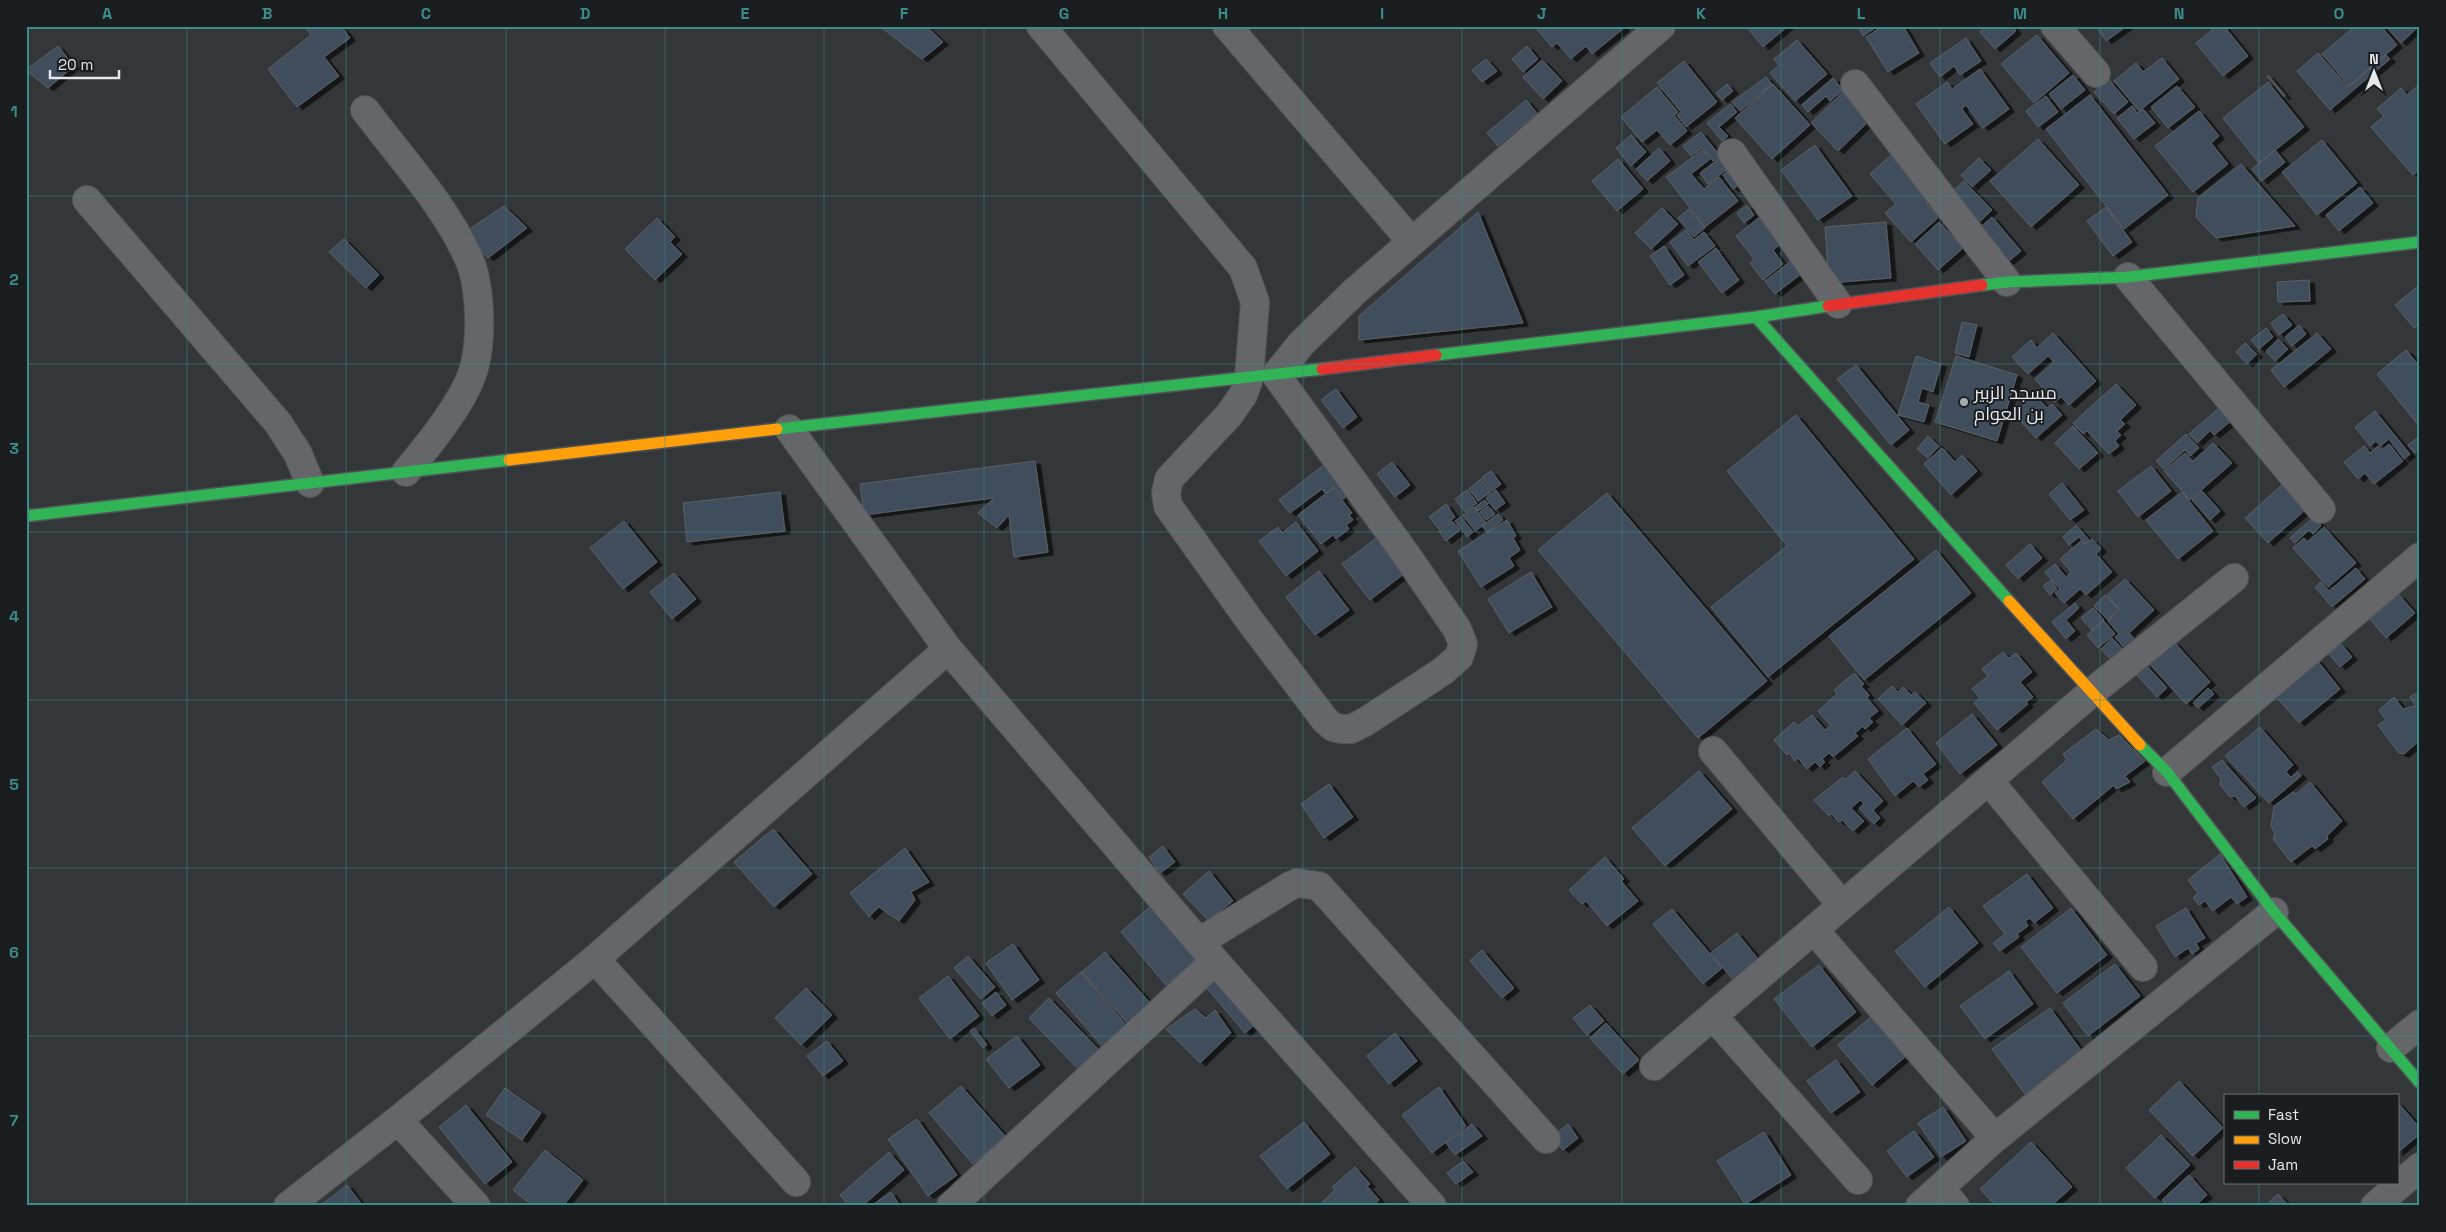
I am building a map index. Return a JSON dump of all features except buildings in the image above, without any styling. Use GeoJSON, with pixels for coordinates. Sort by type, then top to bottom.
{"type":"FeatureCollection","features":[{"type":"Feature","properties":{"kind":"street"},"geometry":{"type":"LineString","coordinates":[[1041,26],[1243,268],[1255,302],[1249,378],[1243,395],[1229,415],[1169,479],[1166,493],[1168,506],[1250,621],[1325,720],[1332,727],[1351,729],[1443,671],[1459,657],[1463,644],[1457,629],[1407,556],[1276,375]]}},
{"type":"Feature","properties":{"kind":"street"},"geometry":{"type":"LineString","coordinates":[[1227,26],[1412,241]]}},
{"type":"Feature","properties":{"kind":"street"},"geometry":{"type":"LineString","coordinates":[[1276,375],[1326,318],[1412,241],[1560,116],[1661,26]]}},
{"type":"Feature","properties":{"kind":"street"},"geometry":{"type":"LineString","coordinates":[[2055,26],[2096,73]]}},
{"type":"Feature","properties":{"kind":"street"},"geometry":{"type":"LineString","coordinates":[[1855,84],[2007,282]]}},
{"type":"Feature","properties":{"kind":"street"},"geometry":{"type":"LineString","coordinates":[[366,110],[444,215],[470,260],[477,288],[478,337],[474,369],[457,403],[433,440],[406,472]]}},
{"type":"Feature","properties":{"kind":"street"},"geometry":{"type":"LineString","coordinates":[[1732,153],[1838,304]]}},
{"type":"Feature","properties":{"kind":"street"},"geometry":{"type":"LineString","coordinates":[[87,200],[278,423],[298,454],[310,483]]}},
{"type":"Feature","properties":{"kind":"street"},"geometry":{"type":"LineString","coordinates":[[26,516],[1276,375],[1756,317],[1838,304],[2007,282],[2128,277],[2420,242]]}},
{"type":"Feature","properties":{"kind":"street"},"geometry":{"type":"LineString","coordinates":[[2128,277],[2321,509]]}},
{"type":"Feature","properties":{"kind":"street"},"geometry":{"type":"LineString","coordinates":[[1756,317],[2092,692],[2167,772],[2274,912],[2420,1083]]}},
{"type":"Feature","properties":{"kind":"street"},"geometry":{"type":"LineString","coordinates":[[789,429],[948,650],[1418,1201]]}},
{"type":"Feature","properties":{"kind":"street"},"geometry":{"type":"LineString","coordinates":[[2167,772],[2420,558]]}},
{"type":"Feature","properties":{"kind":"street"},"geometry":{"type":"LineString","coordinates":[[1654,1066],[2092,692],[2234,578]]}},
{"type":"Feature","properties":{"kind":"street"},"geometry":{"type":"LineString","coordinates":[[288,1206],[398,1120],[595,959],[948,650]]}},
{"type":"Feature","properties":{"kind":"street"},"geometry":{"type":"LineString","coordinates":[[1713,751],[1842,905]]}},
{"type":"Feature","properties":{"kind":"street"},"geometry":{"type":"LineString","coordinates":[[1988,781],[2143,967]]}},
{"type":"Feature","properties":{"kind":"street"},"geometry":{"type":"LineString","coordinates":[[951,1206],[1207,952],[1290,886],[1297,883],[1319,886],[1546,1140]]}},
{"type":"Feature","properties":{"kind":"street"},"geometry":{"type":"LineString","coordinates":[[1920,1206],[1948,1197],[1995,1138],[2274,912]]}},
{"type":"Feature","properties":{"kind":"street"},"geometry":{"type":"LineString","coordinates":[[1814,930],[1995,1138]]}},
{"type":"Feature","properties":{"kind":"street"},"geometry":{"type":"LineString","coordinates":[[595,959],[796,1182]]}},
{"type":"Feature","properties":{"kind":"street"},"geometry":{"type":"LineString","coordinates":[[1713,1016],[1858,1180]]}},
{"type":"Feature","properties":{"kind":"street"},"geometry":{"type":"LineString","coordinates":[[2391,1048],[2420,1024]]}},
{"type":"Feature","properties":{"kind":"street"},"geometry":{"type":"LineString","coordinates":[[398,1120],[476,1206]]}},
{"type":"Feature","properties":{"kind":"street"},"geometry":{"type":"LineString","coordinates":[[2375,1206],[2420,1166]]}},
{"type":"Feature","properties":{"kind":"traffic: fast"},"geometry":{"type":"LineString","coordinates":[[1982,285],[2007,282],[2128,277],[2420,242]]}},
{"type":"Feature","properties":{"kind":"traffic: fast"},"geometry":{"type":"LineString","coordinates":[[1436,355],[1756,317],[1828,306]]}},
{"type":"Feature","properties":{"kind":"traffic: fast"},"geometry":{"type":"LineString","coordinates":[[1756,317],[2009,601]]}},
{"type":"Feature","properties":{"kind":"traffic: fast"},"geometry":{"type":"LineString","coordinates":[[777,429],[1322,369]]}},
{"type":"Feature","properties":{"kind":"traffic: fast"},"geometry":{"type":"LineString","coordinates":[[26,516],[509,460]]}},
{"type":"Feature","properties":{"kind":"traffic: fast"},"geometry":{"type":"LineString","coordinates":[[2140,745],[2167,772],[2274,912],[2420,1083]]}},
{"type":"Feature","properties":{"kind":"traffic: slow"},"geometry":{"type":"LineString","coordinates":[[509,460],[777,429]]}},
{"type":"Feature","properties":{"kind":"traffic: slow"},"geometry":{"type":"LineString","coordinates":[[2009,601],[2140,745]]}},
{"type":"Feature","properties":{"kind":"traffic: jam"},"geometry":{"type":"LineString","coordinates":[[1828,306],[1982,285]]}},
{"type":"Feature","properties":{"kind":"traffic: jam"},"geometry":{"type":"LineString","coordinates":[[1322,369],[1436,355]]}},
{"type":"Feature","properties":{"kind":"place","name":"مسجد الزبير بن العوام"},"geometry":{"type":"Point","coordinates":[1964,402]}}]}
